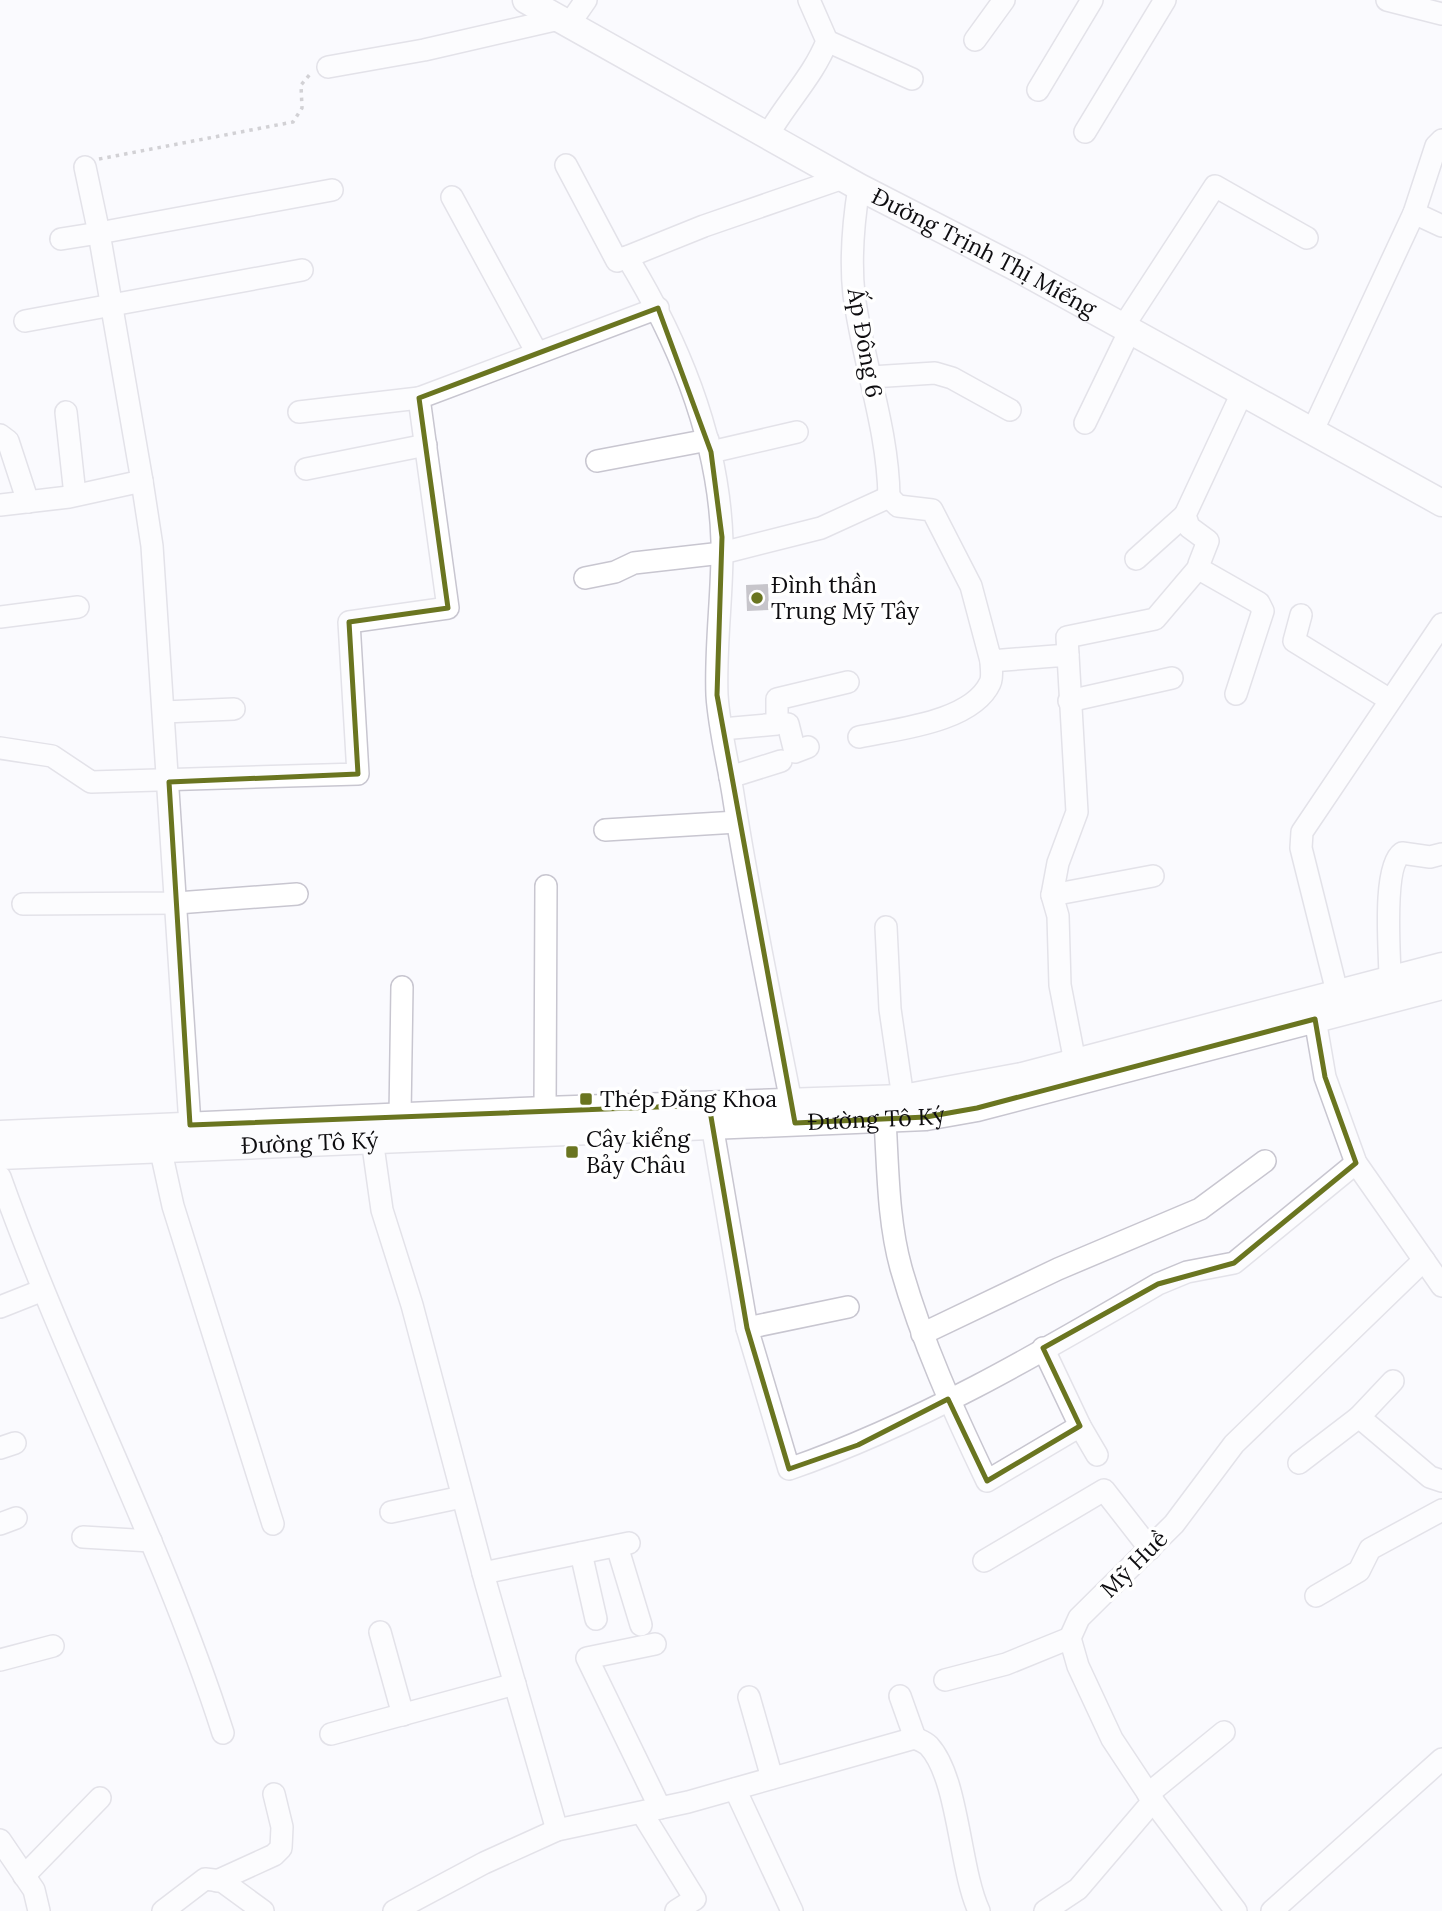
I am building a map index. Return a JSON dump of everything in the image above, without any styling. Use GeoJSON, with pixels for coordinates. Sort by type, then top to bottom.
{"type":"FeatureCollection","features":[{"type":"Feature","properties":{"kind":"main road","name":"Đường Trịnh Thị Miếng"},"geometry":{"type":"LineString","coordinates":[[526,0],[851,183],[1017,268],[1442,503]]}},
{"type":"Feature","properties":{"kind":"main road","name":"Đường Tô Ký"},"geometry":{"type":"LineString","coordinates":[[0,1156],[372,1139],[710,1116],[793,1113],[966,1088],[1442,966]]}},
{"type":"Feature","properties":{"kind":"main road","name":"Đường Tô Ký"},"geometry":{"type":"LineString","coordinates":[[793,1113],[885,1120],[926,1117],[978,1108],[1442,986]]}},
{"type":"Feature","properties":{"kind":"main road","name":"Đường Tô Ký"},"geometry":{"type":"LineString","coordinates":[[0,1134],[545,1110],[710,1116]]}},
{"type":"Feature","properties":{"kind":"street"},"geometry":{"type":"LineString","coordinates":[[328,66],[424,50],[565,21],[586,0]]}},
{"type":"Feature","properties":{"kind":"street"},"geometry":{"type":"LineString","coordinates":[[809,0],[827,41],[912,79]]}},
{"type":"Feature","properties":{"kind":"street"},"geometry":{"type":"LineString","coordinates":[[975,40],[1004,0]]}},
{"type":"Feature","properties":{"kind":"street"},"geometry":{"type":"LineString","coordinates":[[1038,90],[1092,0]]}},
{"type":"Feature","properties":{"kind":"street"},"geometry":{"type":"LineString","coordinates":[[1085,132],[1165,0]]}},
{"type":"Feature","properties":{"kind":"street"},"geometry":{"type":"LineString","coordinates":[[1387,0],[1442,14]]}},
{"type":"Feature","properties":{"kind":"street"},"geometry":{"type":"LineString","coordinates":[[768,135],[784,106],[821,57],[827,41]]}},
{"type":"Feature","properties":{"kind":"street"},"geometry":{"type":"LineString","coordinates":[[1312,432],[1414,213],[1436,146],[1442,141]]}},
{"type":"Feature","properties":{"kind":"street"},"geometry":{"type":"LineString","coordinates":[[566,165],[617,261],[704,226],[851,183]]}},
{"type":"Feature","properties":{"kind":"street"},"geometry":{"type":"LineString","coordinates":[[85,167],[99,233],[152,546],[190,1125]]}},
{"type":"Feature","properties":{"kind":"street","name":"Ấp Đông 6"},"geometry":{"type":"LineString","coordinates":[[851,183],[853,281],[887,452],[889,497]]}},
{"type":"Feature","properties":{"kind":"street"},"geometry":{"type":"LineString","coordinates":[[1086,423],[1126,329],[1214,186],[1307,238]]}},
{"type":"Feature","properties":{"kind":"street"},"geometry":{"type":"LineString","coordinates":[[61,239],[332,190]]}},
{"type":"Feature","properties":{"kind":"street"},"geometry":{"type":"LineString","coordinates":[[452,197],[537,353]]}},
{"type":"Feature","properties":{"kind":"street"},"geometry":{"type":"LineString","coordinates":[[1414,213],[1442,226]]}},
{"type":"Feature","properties":{"kind":"street"},"geometry":{"type":"LineString","coordinates":[[627,257],[658,308],[673,340],[710,446],[722,553],[717,695],[737,822],[793,1113]]}},
{"type":"Feature","properties":{"kind":"street"},"geometry":{"type":"LineString","coordinates":[[25,321],[302,270]]}},
{"type":"Feature","properties":{"kind":"street"},"geometry":{"type":"LineString","coordinates":[[299,412],[419,398],[658,308]]}},
{"type":"Feature","properties":{"kind":"street"},"geometry":{"type":"LineString","coordinates":[[871,377],[935,373],[952,378],[1010,410]]}},
{"type":"Feature","properties":{"kind":"street"},"geometry":{"type":"LineString","coordinates":[[1136,559],[1185,515],[1242,393]]}},
{"type":"Feature","properties":{"kind":"street"},"geometry":{"type":"LineString","coordinates":[[0,748],[52,756],[90,782],[169,782],[358,774],[349,622],[448,608],[419,398]]}},
{"type":"Feature","properties":{"kind":"street"},"geometry":{"type":"LineString","coordinates":[[66,412],[75,495]]}},
{"type":"Feature","properties":{"kind":"street"},"geometry":{"type":"LineString","coordinates":[[597,461],[797,432]]}},
{"type":"Feature","properties":{"kind":"street"},"geometry":{"type":"LineString","coordinates":[[0,435],[8,441],[28,502]]}},
{"type":"Feature","properties":{"kind":"street"},"geometry":{"type":"LineString","coordinates":[[306,469],[426,445]]}},
{"type":"Feature","properties":{"kind":"street"},"geometry":{"type":"LineString","coordinates":[[0,505],[75,495],[142,481]]}},
{"type":"Feature","properties":{"kind":"street"},"geometry":{"type":"LineString","coordinates":[[585,578],[615,572],[634,563],[722,553],[821,528],[889,497],[898,506],[932,510],[971,586],[991,661],[992,680],[984,693],[946,720],[859,737]]}},
{"type":"Feature","properties":{"kind":"street"},"geometry":{"type":"LineString","coordinates":[[991,661],[1067,646],[1155,619],[1200,566],[1208,541],[1189,527],[1185,515]]}},
{"type":"Feature","properties":{"kind":"street"},"geometry":{"type":"LineString","coordinates":[[1200,566],[1259,603],[1263,611],[1236,694]]}},
{"type":"Feature","properties":{"kind":"street"},"geometry":{"type":"LineString","coordinates":[[0,617],[78,607]]}},
{"type":"Feature","properties":{"kind":"street"},"geometry":{"type":"LineString","coordinates":[[1301,615],[1294,641],[1390,700]]}},
{"type":"Feature","properties":{"kind":"street"},"geometry":{"type":"LineString","coordinates":[[1338,992],[1301,848],[1301,832],[1442,624]]}},
{"type":"Feature","properties":{"kind":"street"},"geometry":{"type":"LineString","coordinates":[[1067,646],[1077,812],[1058,863],[1052,895],[1058,916],[1060,985],[1075,1062]]}},
{"type":"Feature","properties":{"kind":"street"},"geometry":{"type":"LineString","coordinates":[[1069,701],[1172,678]]}},
{"type":"Feature","properties":{"kind":"street"},"geometry":{"type":"LineString","coordinates":[[808,747],[795,752],[789,723],[777,699],[848,682]]}},
{"type":"Feature","properties":{"kind":"street"},"geometry":{"type":"LineString","coordinates":[[164,712],[234,709]]}},
{"type":"Feature","properties":{"kind":"street"},"geometry":{"type":"LineString","coordinates":[[722,729],[789,723]]}},
{"type":"Feature","properties":{"kind":"street"},"geometry":{"type":"LineString","coordinates":[[730,777],[781,761]]}},
{"type":"Feature","properties":{"kind":"street"},"geometry":{"type":"LineString","coordinates":[[605,830],[737,822]]}},
{"type":"Feature","properties":{"kind":"street"},"geometry":{"type":"LineString","coordinates":[[1390,979],[1390,884],[1395,859],[1402,853],[1430,857],[1442,855]]}},
{"type":"Feature","properties":{"kind":"street"},"geometry":{"type":"LineString","coordinates":[[1052,895],[1153,876]]}},
{"type":"Feature","properties":{"kind":"street"},"geometry":{"type":"LineString","coordinates":[[545,1110],[546,886]]}},
{"type":"Feature","properties":{"kind":"street"},"geometry":{"type":"LineString","coordinates":[[23,904],[177,903],[297,894]]}},
{"type":"Feature","properties":{"kind":"street"},"geometry":{"type":"LineString","coordinates":[[886,927],[890,1009],[903,1098]]}},
{"type":"Feature","properties":{"kind":"street"},"geometry":{"type":"LineString","coordinates":[[400,1116],[402,987]]}},
{"type":"Feature","properties":{"kind":"street"},"geometry":{"type":"LineString","coordinates":[[1315,1019],[1325,1077],[1356,1163],[1440,1279]]}},
{"type":"Feature","properties":{"kind":"street"},"geometry":{"type":"LineString","coordinates":[[710,1116],[747,1328],[789,1469],[858,1445],[1158,1284],[1187,1272],[1234,1263],[1356,1163]]}},
{"type":"Feature","properties":{"kind":"street"},"geometry":{"type":"LineString","coordinates":[[885,1120],[890,1200],[901,1266],[922,1334],[948,1399],[987,1481],[1080,1426]]}},
{"type":"Feature","properties":{"kind":"street"},"geometry":{"type":"LineString","coordinates":[[372,1139],[382,1210],[412,1305],[483,1573],[557,1830]]}},
{"type":"Feature","properties":{"kind":"street"},"geometry":{"type":"LineString","coordinates":[[160,1147],[173,1206],[273,1524]]}},
{"type":"Feature","properties":{"kind":"street"},"geometry":{"type":"LineString","coordinates":[[922,1334],[1058,1269],[1200,1209],[1265,1161]]}},
{"type":"Feature","properties":{"kind":"street"},"geometry":{"type":"LineString","coordinates":[[0,1177],[43,1290],[196,1648],[223,1733]]}},
{"type":"Feature","properties":{"kind":"street","name":"Mỹ Huề"},"geometry":{"type":"LineString","coordinates":[[1070,1638],[1079,1618],[1174,1524],[1234,1444],[1424,1260]]}},
{"type":"Feature","properties":{"kind":"street"},"geometry":{"type":"LineString","coordinates":[[0,1307],[43,1290]]}},
{"type":"Feature","properties":{"kind":"street"},"geometry":{"type":"LineString","coordinates":[[747,1328],[848,1307]]}},
{"type":"Feature","properties":{"kind":"street"},"geometry":{"type":"LineString","coordinates":[[1043,1348],[1080,1426],[1097,1455]]}},
{"type":"Feature","properties":{"kind":"street"},"geometry":{"type":"LineString","coordinates":[[1299,1463],[1359,1417],[1393,1381]]}},
{"type":"Feature","properties":{"kind":"street"},"geometry":{"type":"LineString","coordinates":[[1359,1417],[1430,1476],[1442,1481]]}},
{"type":"Feature","properties":{"kind":"street"},"geometry":{"type":"LineString","coordinates":[[984,1561],[1104,1490],[1150,1549]]}},
{"type":"Feature","properties":{"kind":"street"},"geometry":{"type":"LineString","coordinates":[[391,1512],[463,1497]]}},
{"type":"Feature","properties":{"kind":"street"},"geometry":{"type":"LineString","coordinates":[[1316,1596],[1359,1571],[1370,1549],[1442,1510]]}},
{"type":"Feature","properties":{"kind":"street"},"geometry":{"type":"LineString","coordinates":[[83,1537],[151,1541]]}},
{"type":"Feature","properties":{"kind":"street"},"geometry":{"type":"LineString","coordinates":[[483,1573],[623,1544],[641,1625]]}},
{"type":"Feature","properties":{"kind":"street"},"geometry":{"type":"LineString","coordinates":[[582,1553],[596,1619]]}},
{"type":"Feature","properties":{"kind":"street"},"geometry":{"type":"LineString","coordinates":[[380,1632],[402,1715]]}},
{"type":"Feature","properties":{"kind":"street"},"geometry":{"type":"LineString","coordinates":[[945,1679],[1006,1664],[1070,1638],[1078,1666],[1112,1739],[1150,1797],[1236,1911]]}},
{"type":"Feature","properties":{"kind":"street"},"geometry":{"type":"LineString","coordinates":[[655,1644],[587,1658],[651,1810],[697,1905],[676,1911]]}},
{"type":"Feature","properties":{"kind":"street"},"geometry":{"type":"LineString","coordinates":[[0,1660],[53,1646]]}},
{"type":"Feature","properties":{"kind":"street"},"geometry":{"type":"LineString","coordinates":[[331,1734],[515,1684]]}},
{"type":"Feature","properties":{"kind":"street"},"geometry":{"type":"LineString","coordinates":[[900,1696],[915,1738],[928,1745],[947,1787],[962,1855],[979,1911]]}},
{"type":"Feature","properties":{"kind":"street"},"geometry":{"type":"LineString","coordinates":[[749,1697],[772,1778]]}},
{"type":"Feature","properties":{"kind":"street"},"geometry":{"type":"LineString","coordinates":[[1045,1911],[1078,1889],[1150,1797],[1224,1732]]}},
{"type":"Feature","properties":{"kind":"street"},"geometry":{"type":"LineString","coordinates":[[394,1911],[484,1863],[557,1830],[734,1789],[915,1738]]}},
{"type":"Feature","properties":{"kind":"street"},"geometry":{"type":"LineString","coordinates":[[1272,1911],[1442,1759]]}},
{"type":"Feature","properties":{"kind":"street"},"geometry":{"type":"LineString","coordinates":[[734,1789],[792,1911]]}},
{"type":"Feature","properties":{"kind":"street"},"geometry":{"type":"LineString","coordinates":[[217,1881],[274,1855],[281,1848],[282,1827],[274,1794]]}},
{"type":"Feature","properties":{"kind":"street"},"geometry":{"type":"LineString","coordinates":[[24,1876],[100,1798]]}},
{"type":"Feature","properties":{"kind":"street"},"geometry":{"type":"LineString","coordinates":[[0,1840],[34,1890],[39,1911]]}},
{"type":"Feature","properties":{"kind":"street"},"geometry":{"type":"LineString","coordinates":[[163,1911],[205,1879],[222,1881],[263,1911]]}},
{"type":"Feature","properties":{"kind":"path"},"geometry":{"type":"LineString","coordinates":[[85,167],[98,159],[293,122],[302,108],[301,85],[307,74],[328,66]]}},
{"type":"Feature","properties":{"kind":"highlighted area"},"geometry":{"type":"Polygon","coordinates":[[[658,308],[711,452],[722,537],[717,695],[795,1123],[926,1117],[977,1108],[1315,1019],[1325,1077],[1356,1163],[1234,1263],[1158,1284],[1043,1348],[1080,1426],[987,1481],[948,1399],[858,1445],[789,1469],[747,1328],[709,1105],[190,1125],[169,782],[358,774],[349,622],[448,608],[419,398],[658,308]]]}},
{"type":"Feature","properties":{"kind":"building","name":"Đình thần Trung Mỹ Tây"},"geometry":{"type":"Polygon","coordinates":[[[768,584],[769,610],[747,611],[746,585],[768,584]]]}},
{"type":"Feature","properties":{"kind":"place","name":"Đình thần Trung Mỹ Tây"},"geometry":{"type":"Point","coordinates":[757,598]}},
{"type":"Feature","properties":{"kind":"place","name":"Thép Đăng Khoa"},"geometry":{"type":"Point","coordinates":[586,1099]}},
{"type":"Feature","properties":{"kind":"place","name":"Cây kiểng Bảy Châu"},"geometry":{"type":"Point","coordinates":[572,1152]}}]}
